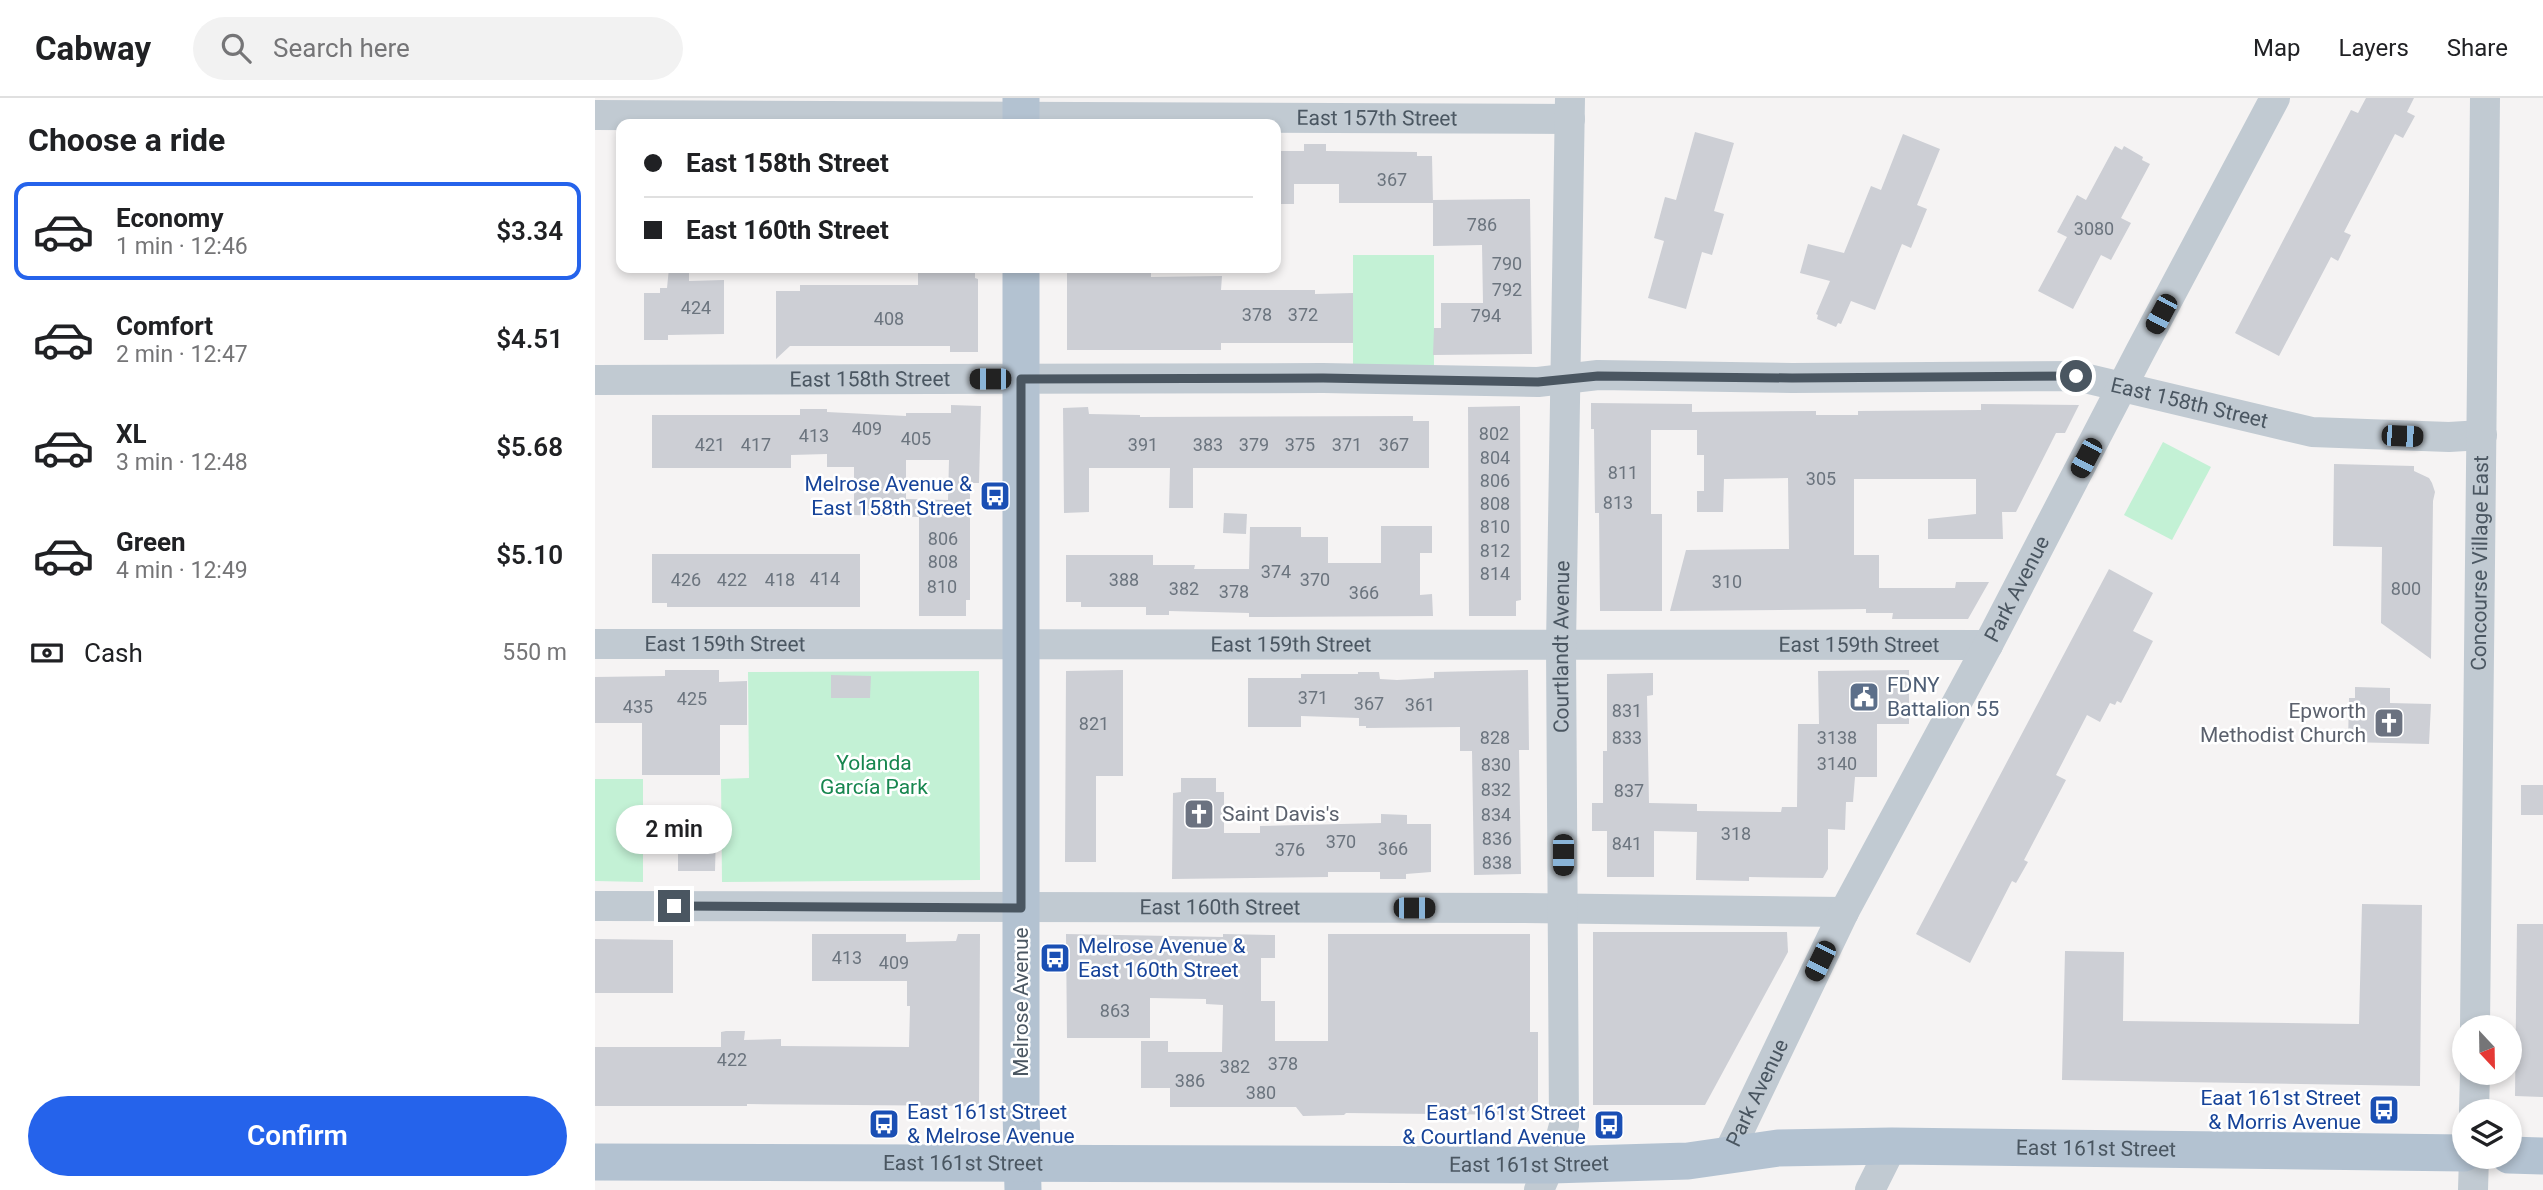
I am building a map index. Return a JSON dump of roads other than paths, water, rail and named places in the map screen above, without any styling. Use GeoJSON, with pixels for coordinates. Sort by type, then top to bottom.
{"type":"FeatureCollection","features":[{"type":"Feature","properties":{"kind":"main road","name":"Melrose Avenue"},"geometry":{"type":"LineString","coordinates":[[1021,273],[1023,1177]]}},
{"type":"Feature","properties":{"kind":"main road","name":"East 161st Street"},"geometry":{"type":"LineString","coordinates":[[595,1163],[1023,1177],[1545,1177],[1778,1148],[1892,1146],[2452,1153]]}},
{"type":"Feature","properties":{"kind":"main road"},"geometry":{"type":"LineString","coordinates":[[2522,1155],[2543,1156]]}},
{"type":"Feature","properties":{"kind":"street","name":"Park Avenue"},"geometry":{"type":"LineString","coordinates":[[1727,1156],[1844,912],[1988,645],[2275,98]]}},
{"type":"Feature","properties":{"kind":"street","name":"Concourse Village East"},"geometry":{"type":"LineString","coordinates":[[2475,1015],[2485,98]]}},
{"type":"Feature","properties":{"kind":"street","name":"East 157th Street"},"geometry":{"type":"LineString","coordinates":[[595,115],[1570,108]]}},
{"type":"Feature","properties":{"kind":"street","name":"Courtlandt Avenue"},"geometry":{"type":"LineString","coordinates":[[1545,1177],[1564,1125],[1561,645],[1570,108]]}},
{"type":"Feature","properties":{"kind":"street","name":"East 158th Street"},"geometry":{"type":"LineString","coordinates":[[595,380],[1323,378],[1538,382],[1598,376],[2076,376],[2312,432],[2449,437],[2482,435]]}},
{"type":"Feature","properties":{"kind":"street","name":"East 159th Street"},"geometry":{"type":"LineString","coordinates":[[595,645],[1988,645]]}},
{"type":"Feature","properties":{"kind":"street","name":"East 160th Street"},"geometry":{"type":"LineString","coordinates":[[595,906],[1563,908],[1844,912]]}},
{"type":"Feature","properties":{"kind":"street"},"geometry":{"type":"LineString","coordinates":[[1870,1190],[1892,1146]]}},
{"type":"Feature","properties":{"kind":"street"},"geometry":{"type":"LineString","coordinates":[[2473,1190],[2474,1169]]}},
{"type":"Feature","properties":{"kind":"place","name":"Melrose Avenue & East 158th Street"},"geometry":{"type":"Point","coordinates":[995,496]}},
{"type":"Feature","properties":{"kind":"place","name":"FDNY Battalion 55"},"geometry":{"type":"Point","coordinates":[1864,697]}},
{"type":"Feature","properties":{"kind":"place","name":"Epworth Methodist Church"},"geometry":{"type":"Point","coordinates":[2389,723]}},
{"type":"Feature","properties":{"kind":"place","name":"Saint Davis's"},"geometry":{"type":"Point","coordinates":[1199,814]}},
{"type":"Feature","properties":{"kind":"place","name":"Melrose Avenue & East 160th Street"},"geometry":{"type":"Point","coordinates":[1055,958]}},
{"type":"Feature","properties":{"kind":"place","name":"Eaat 161st Street & Morris Avenue"},"geometry":{"type":"Point","coordinates":[2384,1110]}},
{"type":"Feature","properties":{"kind":"place","name":"East 161st Street & Melrose Avenue"},"geometry":{"type":"Point","coordinates":[884,1124]}},
{"type":"Feature","properties":{"kind":"place","name":"East 161st Street & Courtland Avenue"},"geometry":{"type":"Point","coordinates":[1609,1125]}},
{"type":"Feature","properties":{"kind":"park label","name":"Yolanda García Park"},"geometry":{"type":"Point","coordinates":[874,775]}}]}
